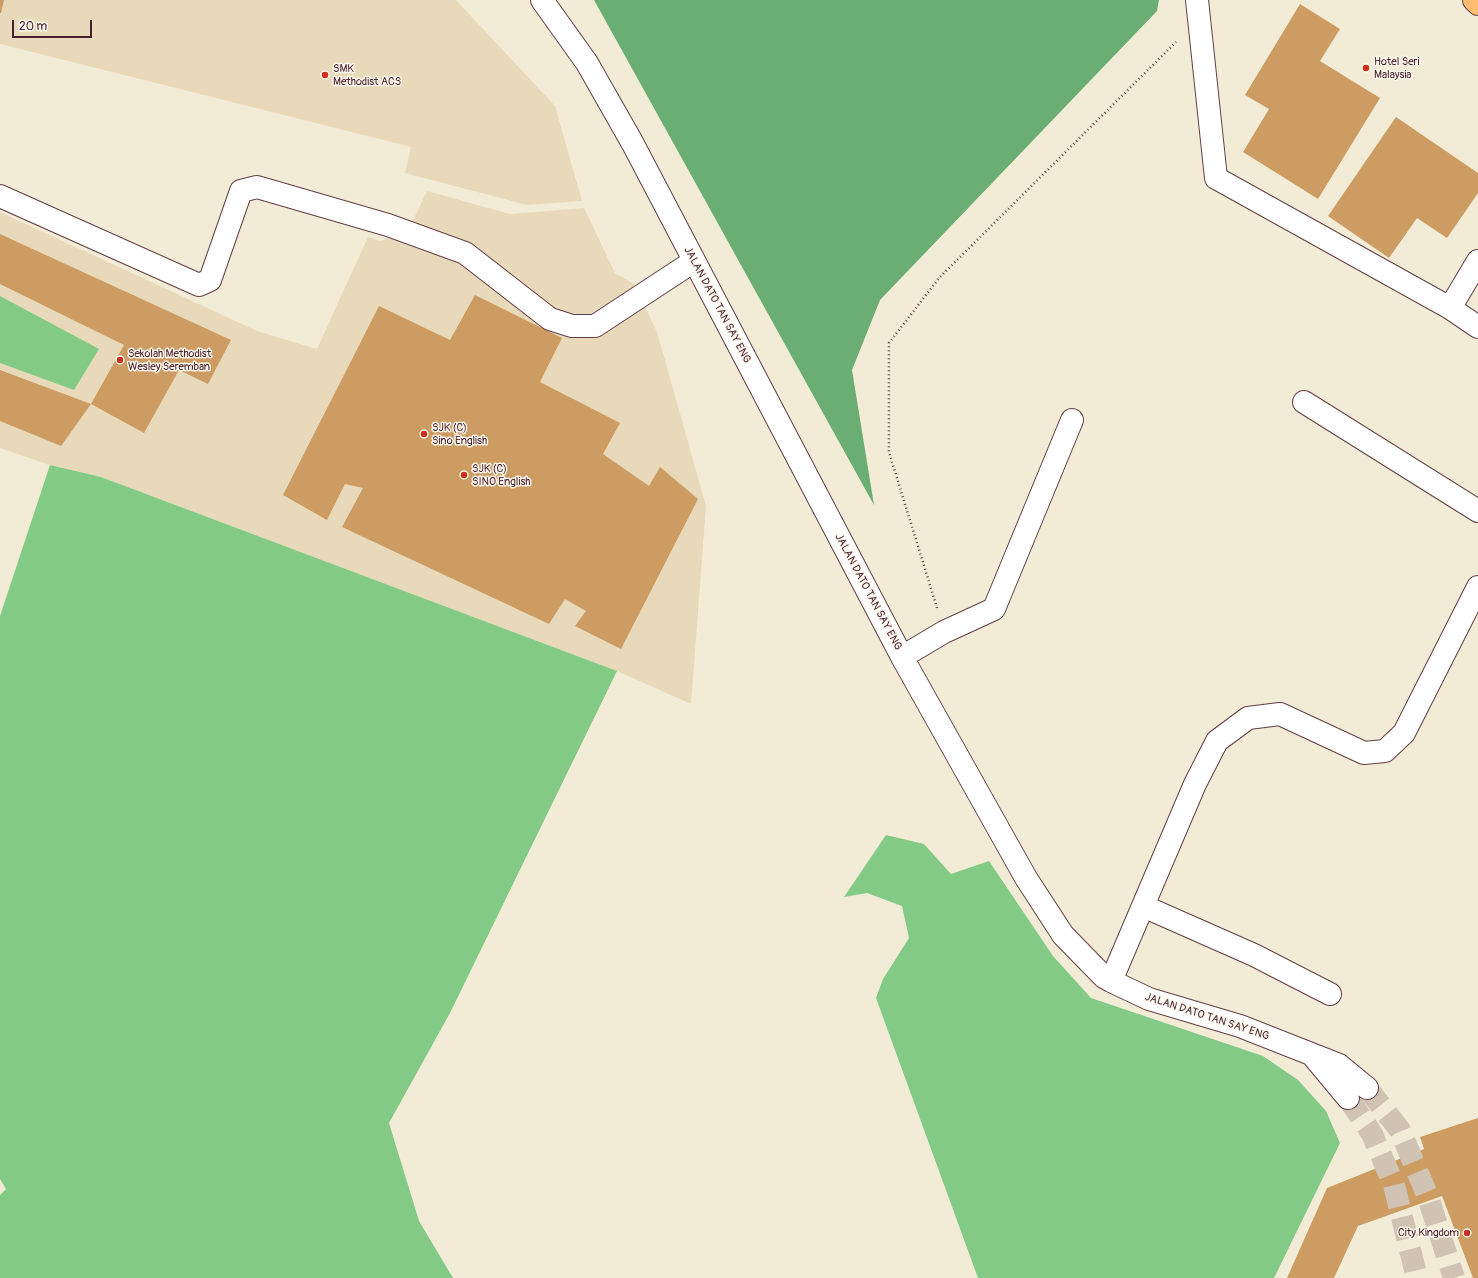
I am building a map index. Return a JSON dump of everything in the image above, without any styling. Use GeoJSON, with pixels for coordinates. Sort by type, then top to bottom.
{"type":"FeatureCollection","features":[{"type":"Feature","properties":{"kind":"highway"},"geometry":{"type":"LineString","coordinates":[[1474,0],[1478,4]]}},
{"type":"Feature","properties":{"kind":"street","name":"JALAN DATO TAN SAY ENG"},"geometry":{"type":"LineString","coordinates":[[542,0],[587,63],[633,144],[902,657],[1030,885],[1063,935],[1104,977],[1111,981],[1149,999],[1240,1026],[1339,1064],[1367,1088]]}},
{"type":"Feature","properties":{"kind":"street"},"geometry":{"type":"LineString","coordinates":[[1198,10],[1216,178],[1450,308],[1478,326]]}},
{"type":"Feature","properties":{"kind":"street"},"geometry":{"type":"LineString","coordinates":[[0,196],[199,285],[210,280],[241,191],[257,188],[388,225],[465,253],[550,319],[572,326],[595,326],[694,261]]}},
{"type":"Feature","properties":{"kind":"street"},"geometry":{"type":"LineString","coordinates":[[1450,308],[1478,261]]}},
{"type":"Feature","properties":{"kind":"street"},"geometry":{"type":"LineString","coordinates":[[1304,402],[1478,511]]}},
{"type":"Feature","properties":{"kind":"street"},"geometry":{"type":"LineString","coordinates":[[902,657],[944,632],[994,608],[1072,420]]}},
{"type":"Feature","properties":{"kind":"street"},"geometry":{"type":"LineString","coordinates":[[1111,981],[1195,784],[1217,741],[1248,718],[1280,714],[1364,753],[1385,751],[1404,733],[1478,587]]}},
{"type":"Feature","properties":{"kind":"street"},"geometry":{"type":"LineString","coordinates":[[1143,906],[1254,955],[1330,994]]}},
{"type":"Feature","properties":{"kind":"street","name":"JALAN DATO TAN SAY ENG"},"geometry":{"type":"LineString","coordinates":[[1313,1055],[1348,1098]]}},
{"type":"Feature","properties":{"kind":"path"},"geometry":{"type":"LineString","coordinates":[[944,632],[889,452],[889,343],[939,278],[1198,10]]}},
{"type":"Feature","properties":{"kind":"shaded area","name":"SMK Methodist ACS"},"geometry":{"type":"Polygon","coordinates":[[[0,0],[456,0],[555,106],[582,201],[527,205],[405,173],[411,147],[0,44],[0,0]]]}},
{"type":"Feature","properties":{"kind":"shaded area","name":"SJK (C) Sino English"},"geometry":{"type":"Polygon","coordinates":[[[427,191],[510,214],[584,208],[615,273],[634,284],[657,332],[706,506],[691,704],[617,671],[101,477],[50,465],[0,448],[0,212],[257,331],[317,349],[368,237],[380,241],[408,231],[427,191]]]}},
{"type":"Feature","properties":{"kind":"green space"},"geometry":{"type":"Polygon","coordinates":[[[594,0],[1159,0],[1157,11],[880,300],[852,370],[874,505],[594,0]]]}},
{"type":"Feature","properties":{"kind":"green space"},"geometry":{"type":"Polygon","coordinates":[[[0,296],[99,349],[74,390],[0,363],[0,296]]]}},
{"type":"Feature","properties":{"kind":"green space"},"geometry":{"type":"Polygon","coordinates":[[[50,465],[101,477],[617,671],[450,1013],[389,1123],[419,1221],[453,1278],[0,1278],[0,1195],[6,1189],[0,1179],[0,616],[50,465]]]}},
{"type":"Feature","properties":{"kind":"green space"},"geometry":{"type":"Polygon","coordinates":[[[886,835],[924,844],[951,874],[989,861],[1053,956],[1091,998],[1263,1056],[1298,1080],[1326,1111],[1340,1143],[1274,1278],[978,1278],[876,998],[883,979],[909,938],[902,906],[867,893],[844,897],[886,835]]]}},
{"type":"Feature","properties":{"kind":"building"},"geometry":{"type":"Polygon","coordinates":[[[0,0],[4,0],[1,13],[0,13],[0,0]]]}},
{"type":"Feature","properties":{"kind":"building"},"geometry":{"type":"Polygon","coordinates":[[[1300,4],[1340,29],[1320,61],[1380,98],[1318,199],[1243,152],[1269,109],[1245,95],[1300,4]]]}},
{"type":"Feature","properties":{"kind":"building"},"geometry":{"type":"Polygon","coordinates":[[[1396,117],[1478,173],[1478,193],[1447,238],[1417,218],[1389,258],[1328,216],[1396,117]]]}},
{"type":"Feature","properties":{"kind":"building","name":"Sekolah Methodist Wesley Seremban"},"geometry":{"type":"Polygon","coordinates":[[[0,234],[231,340],[208,384],[179,370],[144,433],[91,404],[124,345],[0,284],[0,234]]]}},
{"type":"Feature","properties":{"kind":"building","name":"SJK (C) SINO English"},"geometry":{"type":"Polygon","coordinates":[[[475,295],[562,338],[540,382],[620,423],[603,454],[649,486],[660,467],[698,499],[621,649],[575,626],[586,611],[565,599],[549,624],[342,527],[363,488],[345,484],[327,520],[283,495],[379,306],[450,340],[475,295]]]}},
{"type":"Feature","properties":{"kind":"building"},"geometry":{"type":"Polygon","coordinates":[[[0,370],[91,404],[61,446],[0,421],[0,370]]]}},
{"type":"Feature","properties":{"kind":"building"},"geometry":{"type":"Polygon","coordinates":[[[1478,1118],[1478,1278],[1473,1278],[1442,1196],[1358,1226],[1334,1278],[1287,1278],[1327,1188],[1424,1149],[1420,1137],[1478,1118]]]}},
{"type":"Feature","properties":{"kind":"tunnel"},"geometry":{"type":"LineString","coordinates":[[1367,1088],[1400,1130],[1428,1197],[1454,1278]]}},
{"type":"Feature","properties":{"kind":"tunnel"},"geometry":{"type":"LineString","coordinates":[[1348,1098],[1372,1134],[1394,1185],[1417,1278]]}},
{"type":"Feature","properties":{"kind":"place","name":"Hotel Seri Malaysia"},"geometry":{"type":"Point","coordinates":[1366,68]}},
{"type":"Feature","properties":{"kind":"place","name":"SMK Methodist ACS"},"geometry":{"type":"Point","coordinates":[325,75]}},
{"type":"Feature","properties":{"kind":"place","name":"Sekolah Methodist Wesley Seremban"},"geometry":{"type":"Point","coordinates":[120,360]}},
{"type":"Feature","properties":{"kind":"place","name":"SJK (C) Sino English"},"geometry":{"type":"Point","coordinates":[424,434]}},
{"type":"Feature","properties":{"kind":"place","name":"SJK (C) SINO English"},"geometry":{"type":"Point","coordinates":[464,475]}},
{"type":"Feature","properties":{"kind":"place","name":"City Kingdom"},"geometry":{"type":"Point","coordinates":[1467,1233]}}]}
